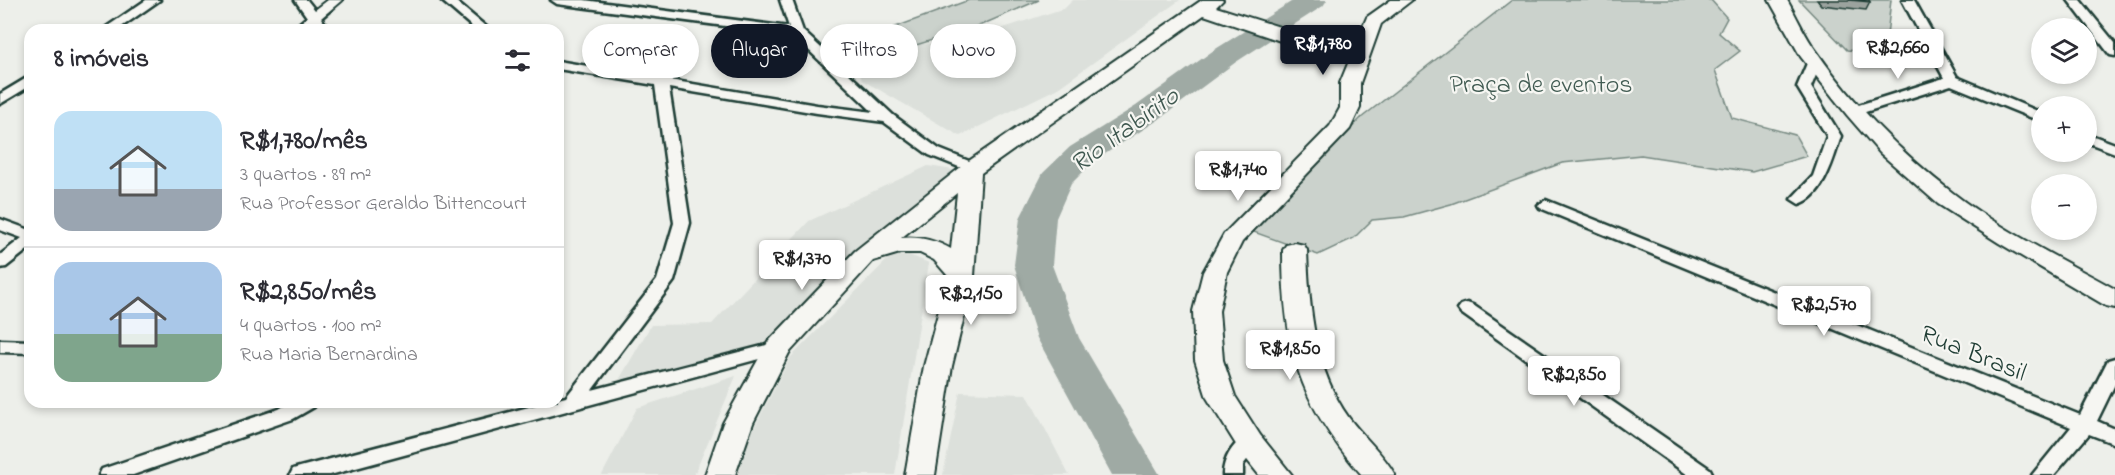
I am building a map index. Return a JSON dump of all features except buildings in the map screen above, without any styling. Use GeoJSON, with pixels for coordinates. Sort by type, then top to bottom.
{"type":"FeatureCollection","features":[{"type":"Feature","properties":{"kind":"main road"},"geometry":{"type":"LineString","coordinates":[[1277,475],[1250,444],[1221,398],[1209,360],[1206,311],[1215,272],[1232,239],[1339,129],[1350,108],[1350,83],[1373,21],[1403,0]]}},
{"type":"Feature","properties":{"kind":"main road"},"geometry":{"type":"LineString","coordinates":[[1778,0],[1815,62],[1854,111],[1888,148],[1946,199],[2007,238],[2115,300]]}},
{"type":"Feature","properties":{"kind":"main road"},"geometry":{"type":"LineString","coordinates":[[720,475],[738,423],[778,348],[864,256],[972,170],[1184,20],[1209,4],[1231,18],[1314,46],[1363,48]]}},
{"type":"Feature","properties":{"kind":"main road"},"geometry":{"type":"LineString","coordinates":[[1314,46],[1340,66],[1350,83]]}},
{"type":"Feature","properties":{"kind":"main road"},"geometry":{"type":"LineString","coordinates":[[920,475],[938,366],[961,276],[972,170]]}},
{"type":"Feature","properties":{"kind":"main road"},"geometry":{"type":"LineString","coordinates":[[864,256],[909,244],[927,246],[942,252],[961,276]]}},
{"type":"Feature","properties":{"kind":"main road"},"geometry":{"type":"LineString","coordinates":[[1295,250],[1294,296],[1307,364],[1315,384],[1343,433],[1380,475]]}},
{"type":"Feature","properties":{"kind":"street"},"geometry":{"type":"LineString","coordinates":[[117,24],[154,0]]}},
{"type":"Feature","properties":{"kind":"street"},"geometry":{"type":"LineString","coordinates":[[300,0],[320,24]]}},
{"type":"Feature","properties":{"kind":"street"},"geometry":{"type":"LineString","coordinates":[[305,24],[336,0]]}},
{"type":"Feature","properties":{"kind":"street"},"geometry":{"type":"LineString","coordinates":[[447,0],[477,24]]}},
{"type":"Feature","properties":{"kind":"street"},"geometry":{"type":"LineString","coordinates":[[557,0],[740,24]]}},
{"type":"Feature","properties":{"kind":"street"},"geometry":{"type":"LineString","coordinates":[[786,0],[794,24]]}},
{"type":"Feature","properties":{"kind":"street"},"geometry":{"type":"LineString","coordinates":[[1908,0],[1952,80],[2031,113]]}},
{"type":"Feature","properties":{"kind":"street"},"geometry":{"type":"LineString","coordinates":[[2073,0],[2115,52]]}},
{"type":"Feature","properties":{"kind":"street"},"geometry":{"type":"LineString","coordinates":[[808,42],[888,118],[934,152],[972,170]]}},
{"type":"Feature","properties":{"kind":"street"},"geometry":{"type":"LineString","coordinates":[[1799,199],[1820,177],[1834,136],[1804,87],[1815,62]]}},
{"type":"Feature","properties":{"kind":"street"},"geometry":{"type":"LineString","coordinates":[[564,66],[817,109],[888,118]]}},
{"type":"Feature","properties":{"kind":"street"},"geometry":{"type":"LineString","coordinates":[[1854,111],[1952,80]]}},
{"type":"Feature","properties":{"kind":"street"},"geometry":{"type":"LineString","coordinates":[[573,402],[665,281],[682,224],[660,83]]}},
{"type":"Feature","properties":{"kind":"street"},"geometry":{"type":"LineString","coordinates":[[0,100],[24,84]]}},
{"type":"Feature","properties":{"kind":"street"},"geometry":{"type":"LineString","coordinates":[[2097,142],[2115,149]]}},
{"type":"Feature","properties":{"kind":"street","name":"Rua Brasil"},"geometry":{"type":"LineString","coordinates":[[1546,205],[2115,437]]}},
{"type":"Feature","properties":{"kind":"street"},"geometry":{"type":"LineString","coordinates":[[0,224],[24,235]]}},
{"type":"Feature","properties":{"kind":"street"},"geometry":{"type":"LineString","coordinates":[[0,262],[24,243]]}},
{"type":"Feature","properties":{"kind":"street"},"geometry":{"type":"LineString","coordinates":[[1467,309],[1703,475]]}},
{"type":"Feature","properties":{"kind":"street"},"geometry":{"type":"LineString","coordinates":[[0,346],[24,347]]}},
{"type":"Feature","properties":{"kind":"street"},"geometry":{"type":"LineString","coordinates":[[564,404],[778,348]]}},
{"type":"Feature","properties":{"kind":"street"},"geometry":{"type":"LineString","coordinates":[[2042,475],[2085,425],[2115,365]]}},
{"type":"Feature","properties":{"kind":"street"},"geometry":{"type":"LineString","coordinates":[[109,475],[286,414],[296,408]]}},
{"type":"Feature","properties":{"kind":"street"},"geometry":{"type":"LineString","coordinates":[[300,475],[551,408]]}},
{"type":"Feature","properties":{"kind":"street"},"geometry":{"type":"LineString","coordinates":[[1233,475],[1233,463],[1250,444]]}},
{"type":"Feature","properties":{"kind":"shaded area"},"geometry":{"type":"Polygon","coordinates":[[[1073,0],[1180,0],[1058,88],[960,136],[862,80],[861,78],[918,78],[918,44],[930,44],[930,78],[1016,78],[1016,24],[1065,8],[1073,0]]]}},
{"type":"Feature","properties":{"kind":"shaded area"},"geometry":{"type":"Polygon","coordinates":[[[928,166],[960,171],[771,342],[619,380],[651,325],[712,324],[809,221],[928,166]]]}},
{"type":"Feature","properties":{"kind":"shaded area"},"geometry":{"type":"Polygon","coordinates":[[[909,255],[929,263],[895,475],[738,475],[749,438],[790,358],[890,257],[909,255]]]}},
{"type":"Feature","properties":{"kind":"shaded area"},"geometry":{"type":"Polygon","coordinates":[[[736,376],[694,475],[602,475],[637,408],[736,376]]]}},
{"type":"Feature","properties":{"kind":"shaded area"},"geometry":{"type":"Polygon","coordinates":[[[960,392],[1027,394],[1069,475],[943,475],[960,392]]]}},
{"type":"Feature","properties":{"kind":"green space"},"geometry":{"type":"Polygon","coordinates":[[[969,0],[1039,0],[983,24],[930,24],[930,41],[918,44],[918,24],[904,24],[969,0]]]}},
{"type":"Feature","properties":{"kind":"green space","name":"Praça de eventos"},"geometry":{"type":"Polygon","coordinates":[[[1512,0],[1711,0],[1727,18],[1719,33],[1740,51],[1715,70],[1732,118],[1795,135],[1807,156],[1752,172],[1641,155],[1562,163],[1451,204],[1404,217],[1372,220],[1354,238],[1318,255],[1251,231],[1361,118],[1512,0]]]}},
{"type":"Feature","properties":{"kind":"green space"},"geometry":{"type":"Polygon","coordinates":[[[1799,0],[1891,0],[1885,53],[1847,50],[1799,0]]]}},
{"type":"Feature","properties":{"kind":"waterway","name":"Rio Itabirito"},"geometry":{"type":"LineString","coordinates":[[1136,475],[1058,338],[1033,265],[1038,218],[1055,180],[1082,154],[1147,113],[1225,56],[1313,0]]}}]}
